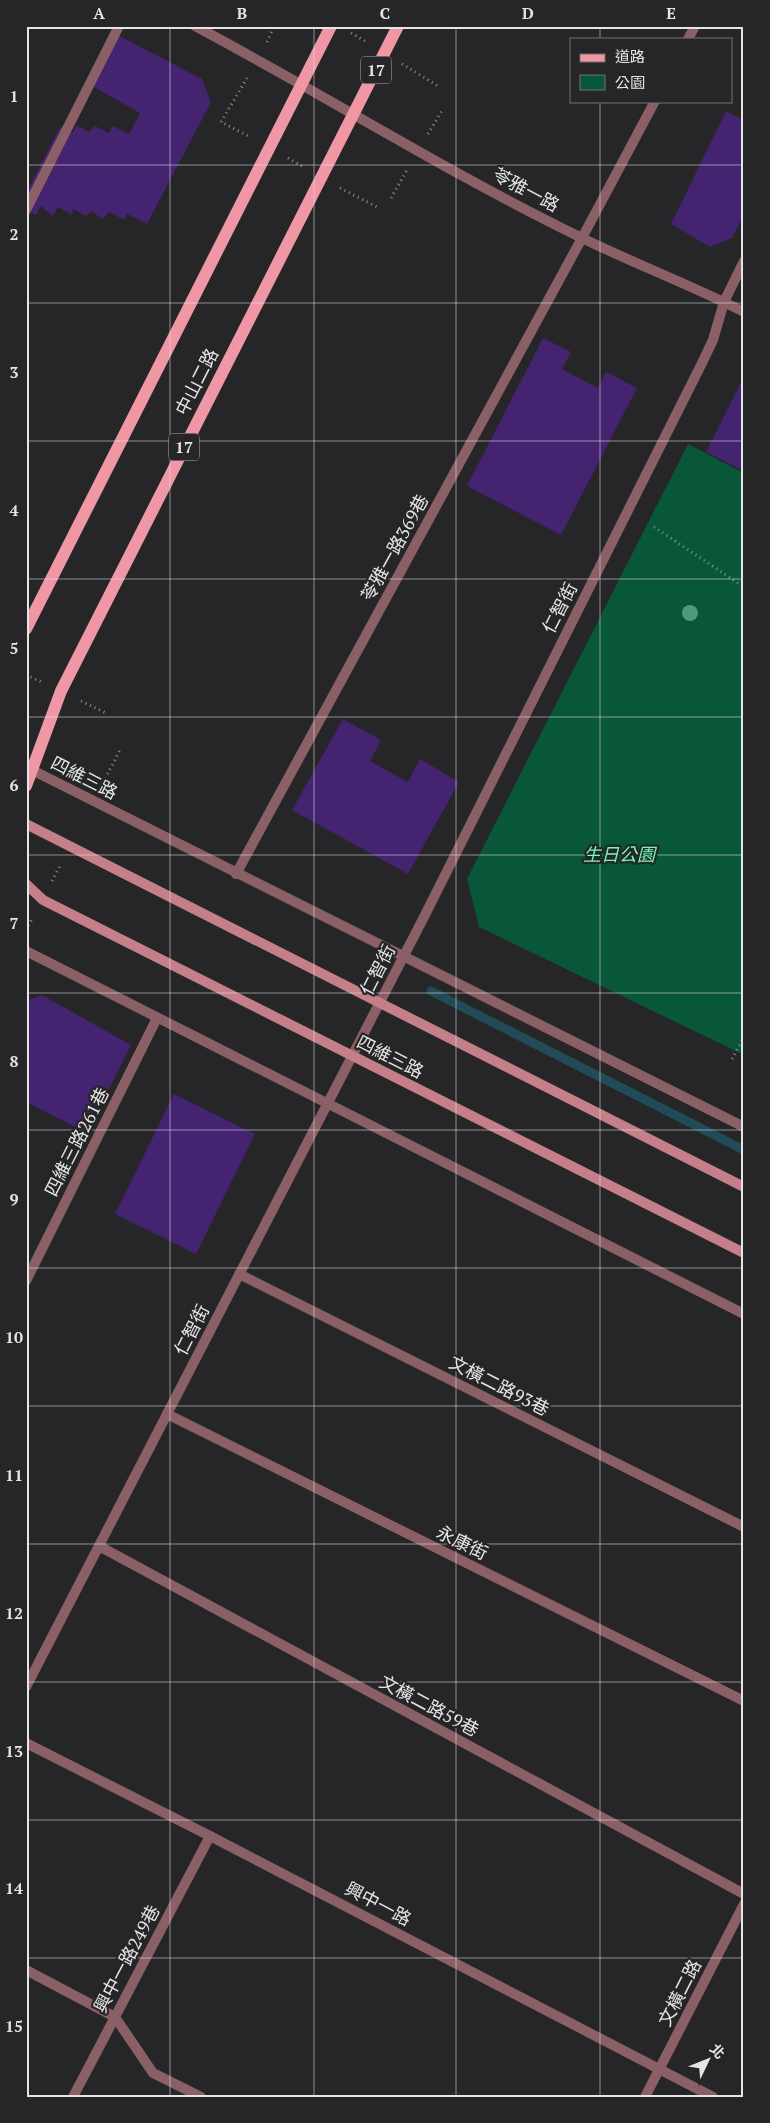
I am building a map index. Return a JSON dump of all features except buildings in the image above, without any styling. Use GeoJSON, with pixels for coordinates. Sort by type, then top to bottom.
{"type":"FeatureCollection","features":[{"type":"Feature","properties":{"kind":"main road"},"geometry":{"type":"LineString","coordinates":[[26,629],[331,26]]}},
{"type":"Feature","properties":{"kind":"main road","name":"中山二路"},"geometry":{"type":"LineString","coordinates":[[26,786],[30,769],[61,692],[398,26]]}},
{"type":"Feature","properties":{"kind":"main road"},"geometry":{"type":"LineString","coordinates":[[26,824],[744,1187]]}},
{"type":"Feature","properties":{"kind":"main road","name":"四維三路"},"geometry":{"type":"LineString","coordinates":[[26,884],[43,900],[744,1253]]}},
{"type":"Feature","properties":{"kind":"street"},"geometry":{"type":"LineString","coordinates":[[26,210],[119,26]]}},
{"type":"Feature","properties":{"kind":"street","name":"苓雅一路"},"geometry":{"type":"LineString","coordinates":[[195,26],[355,114],[418,152],[582,238],[744,312]]}},
{"type":"Feature","properties":{"kind":"street"},"geometry":{"type":"LineString","coordinates":[[689,38],[695,26]]}},
{"type":"Feature","properties":{"kind":"street","name":"苓雅一路369巷"},"geometry":{"type":"LineString","coordinates":[[236,874],[654,102]]}},
{"type":"Feature","properties":{"kind":"street","name":"仁智街"},"geometry":{"type":"LineString","coordinates":[[26,1687],[403,957],[702,363],[713,340],[724,302],[744,261]]}},
{"type":"Feature","properties":{"kind":"street","name":"四維三路"},"geometry":{"type":"LineString","coordinates":[[30,769],[236,874],[744,1127]]}},
{"type":"Feature","properties":{"kind":"street"},"geometry":{"type":"LineString","coordinates":[[26,951],[744,1314]]}},
{"type":"Feature","properties":{"kind":"street","name":"四維三路261巷"},"geometry":{"type":"LineString","coordinates":[[26,1281],[157,1018]]}},
{"type":"Feature","properties":{"kind":"street","name":"文橫二路93巷"},"geometry":{"type":"LineString","coordinates":[[239,1274],[744,1527]]}},
{"type":"Feature","properties":{"kind":"street","name":"永康街"},"geometry":{"type":"LineString","coordinates":[[167,1414],[744,1701]]}},
{"type":"Feature","properties":{"kind":"street","name":"文橫二路59巷"},"geometry":{"type":"LineString","coordinates":[[99,1546],[744,1894]]}},
{"type":"Feature","properties":{"kind":"street","name":"興中一路"},"geometry":{"type":"LineString","coordinates":[[26,1743],[210,1836],[713,2097]]}},
{"type":"Feature","properties":{"kind":"street","name":"興中一路249巷"},"geometry":{"type":"LineString","coordinates":[[73,2097],[210,1836]]}},
{"type":"Feature","properties":{"kind":"street","name":"文橫二路"},"geometry":{"type":"LineString","coordinates":[[645,2097],[744,1904]]}},
{"type":"Feature","properties":{"kind":"street"},"geometry":{"type":"LineString","coordinates":[[26,1970],[115,2017],[153,2073],[201,2097]]}},
{"type":"Feature","properties":{"kind":"path"},"geometry":{"type":"LineString","coordinates":[[221,122],[377,207]]}},
{"type":"Feature","properties":{"kind":"path"},"geometry":{"type":"LineString","coordinates":[[654,527],[744,587]]}},
{"type":"Feature","properties":{"kind":"path"},"geometry":{"type":"LineString","coordinates":[[732,1059],[744,1036]]}},
{"type":"Feature","properties":{"kind":"green space","name":"生日公園"},"geometry":{"type":"Polygon","coordinates":[[[688,444],[744,473],[744,1055],[479,927],[467,879],[688,444]]]}},
{"type":"Feature","properties":{"kind":"waterway"},"geometry":{"type":"LineString","coordinates":[[431,991],[744,1150]]}}]}
